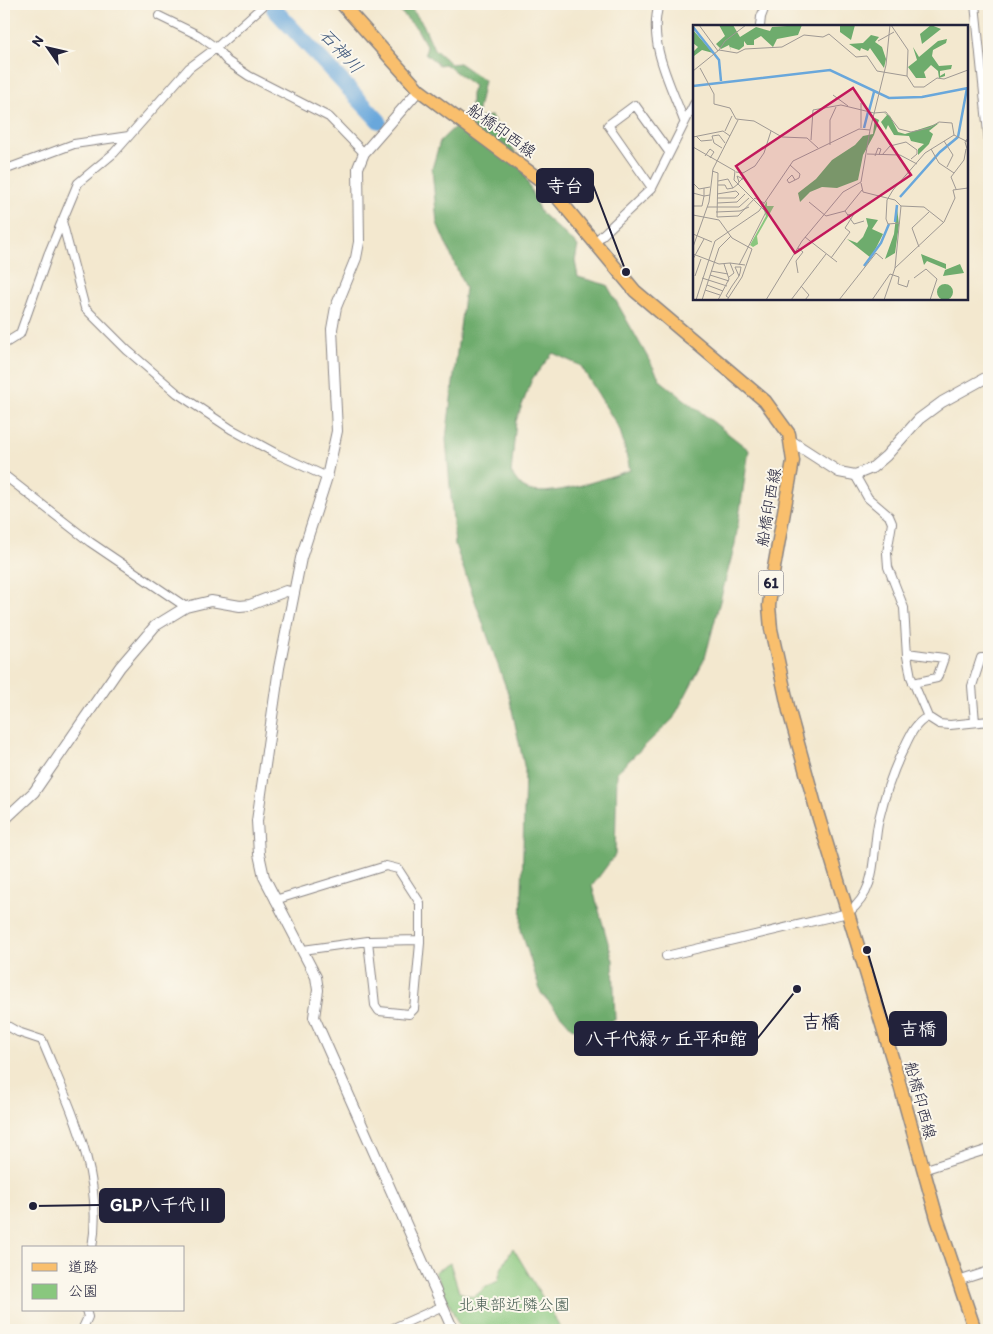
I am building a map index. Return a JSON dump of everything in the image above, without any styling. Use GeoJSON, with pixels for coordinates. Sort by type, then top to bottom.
{"type":"FeatureCollection","features":[{"type":"Feature","properties":{"kind":"main road","name":"船橋印西線"},"geometry":{"type":"LineString","coordinates":[[342,4],[419,90],[547,185],[623,278],[649,305],[765,401],[777,415],[791,441],[793,461],[772,579],[771,629],[789,711],[894,1064],[923,1170],[975,1330]]}},
{"type":"Feature","properties":{"kind":"street"},"geometry":{"type":"LineString","coordinates":[[4,344],[20,334],[78,183],[105,162],[189,68],[216,48],[265,4]]}},
{"type":"Feature","properties":{"kind":"street"},"geometry":{"type":"LineString","coordinates":[[659,4],[657,12],[657,44],[684,121]]}},
{"type":"Feature","properties":{"kind":"street"},"geometry":{"type":"LineString","coordinates":[[760,25],[766,4]]}},
{"type":"Feature","properties":{"kind":"street"},"geometry":{"type":"LineString","coordinates":[[975,4],[989,143]]}},
{"type":"Feature","properties":{"kind":"street"},"geometry":{"type":"LineString","coordinates":[[158,16],[198,35],[216,48],[227,61],[249,76],[329,117],[364,152]]}},
{"type":"Feature","properties":{"kind":"street"},"geometry":{"type":"LineString","coordinates":[[419,90],[364,152],[358,168],[359,242],[356,258],[336,307],[332,329],[337,431],[328,477],[312,518],[279,668],[258,821],[258,854],[264,877],[274,900],[303,950],[316,977],[318,990],[314,1017],[453,1330]]}},
{"type":"Feature","properties":{"kind":"street"},"geometry":{"type":"LineString","coordinates":[[652,188],[608,125],[635,105],[669,152]]}},
{"type":"Feature","properties":{"kind":"street"},"geometry":{"type":"LineString","coordinates":[[595,242],[652,188],[693,106]]}},
{"type":"Feature","properties":{"kind":"street"},"geometry":{"type":"LineString","coordinates":[[4,170],[74,144],[129,136]]}},
{"type":"Feature","properties":{"kind":"street"},"geometry":{"type":"LineString","coordinates":[[62,221],[84,308],[127,350],[177,393],[231,429],[277,454],[328,477]]}},
{"type":"Feature","properties":{"kind":"street"},"geometry":{"type":"LineString","coordinates":[[791,441],[839,472],[855,475],[872,468],[886,456],[919,419],[942,402],[989,376]]}},
{"type":"Feature","properties":{"kind":"street"},"geometry":{"type":"LineString","coordinates":[[4,475],[77,532],[186,607]]}},
{"type":"Feature","properties":{"kind":"street"},"geometry":{"type":"LineString","coordinates":[[855,475],[868,498],[889,516],[892,523],[887,553],[888,567],[904,608],[907,652],[913,683],[928,717],[940,724],[950,725],[989,721]]}},
{"type":"Feature","properties":{"kind":"street"},"geometry":{"type":"LineString","coordinates":[[4,820],[34,792],[120,667],[155,626],[186,607],[211,601],[240,606],[250,605],[286,591],[294,593]]}},
{"type":"Feature","properties":{"kind":"street"},"geometry":{"type":"LineString","coordinates":[[907,652],[944,658],[937,678],[913,683]]}},
{"type":"Feature","properties":{"kind":"street"},"geometry":{"type":"LineString","coordinates":[[975,722],[972,686],[981,658],[989,658]]}},
{"type":"Feature","properties":{"kind":"street"},"geometry":{"type":"LineString","coordinates":[[666,956],[848,913],[860,904],[867,892],[874,867],[874,850],[879,819],[899,757],[912,733],[922,720],[928,717]]}},
{"type":"Feature","properties":{"kind":"street"},"geometry":{"type":"LineString","coordinates":[[274,900],[386,866],[398,869],[420,903],[420,940],[414,1010],[409,1014],[379,1011],[375,1005],[368,941]]}},
{"type":"Feature","properties":{"kind":"street"},"geometry":{"type":"LineString","coordinates":[[303,950],[368,941],[420,940]]}},
{"type":"Feature","properties":{"kind":"street"},"geometry":{"type":"LineString","coordinates":[[4,1024],[18,1032],[42,1040],[82,1140],[95,1189],[96,1226],[92,1246]]}},
{"type":"Feature","properties":{"kind":"street"},"geometry":{"type":"LineString","coordinates":[[923,1170],[989,1148]]}},
{"type":"Feature","properties":{"kind":"street"},"geometry":{"type":"LineString","coordinates":[[958,1282],[989,1271]]}},
{"type":"Feature","properties":{"kind":"street"},"geometry":{"type":"LineString","coordinates":[[389,1330],[443,1306]]}},
{"type":"Feature","properties":{"kind":"street"},"geometry":{"type":"LineString","coordinates":[[82,1330],[88,1317],[87,1312]]}},
{"type":"Feature","properties":{"kind":"green space"},"geometry":{"type":"Polygon","coordinates":[[[393,4],[408,4],[423,24],[434,49],[451,64],[459,63],[484,80],[477,115],[471,117],[471,94],[474,86],[445,64],[439,65],[425,53],[427,47],[417,29],[393,4]]]}},
{"type":"Feature","properties":{"kind":"green space"},"geometry":{"type":"Polygon","coordinates":[[[491,116],[515,152],[540,212],[578,246],[575,261],[578,277],[607,285],[661,381],[749,450],[735,544],[705,658],[673,719],[617,772],[615,855],[592,886],[613,960],[615,1020],[573,1029],[541,993],[521,930],[525,770],[509,696],[455,545],[446,439],[465,288],[437,223],[432,169],[440,141],[461,121],[491,116]],[[553,353],[532,379],[516,421],[511,473],[524,488],[546,492],[561,490],[630,470],[620,430],[581,366],[553,353]]]}},
{"type":"Feature","properties":{"kind":"green space","name":"北東部近隣公園"},"geometry":{"type":"Polygon","coordinates":[[[513,1248],[562,1330],[461,1330],[435,1272],[450,1263],[459,1292],[474,1297],[486,1287],[498,1281],[501,1269],[513,1248]]]}},
{"type":"Feature","properties":{"kind":"waterway","name":"石神川"},"geometry":{"type":"LineString","coordinates":[[274,9],[379,121]]}},
{"type":"Feature","properties":{"kind":"place","name":"寺台"},"geometry":{"type":"Point","coordinates":[626,272]}},
{"type":"Feature","properties":{"kind":"place","name":"吉橋"},"geometry":{"type":"Point","coordinates":[867,950]}},
{"type":"Feature","properties":{"kind":"place","name":"八千代緑ヶ丘平和館"},"geometry":{"type":"Point","coordinates":[797,989]}},
{"type":"Feature","properties":{"kind":"place","name":"GLP八千代Ⅱ"},"geometry":{"type":"Point","coordinates":[33,1206]}},
{"type":"Feature","properties":{"kind":"district","name":"吉橋"},"geometry":{"type":"Point","coordinates":[821,1021]}}]}
